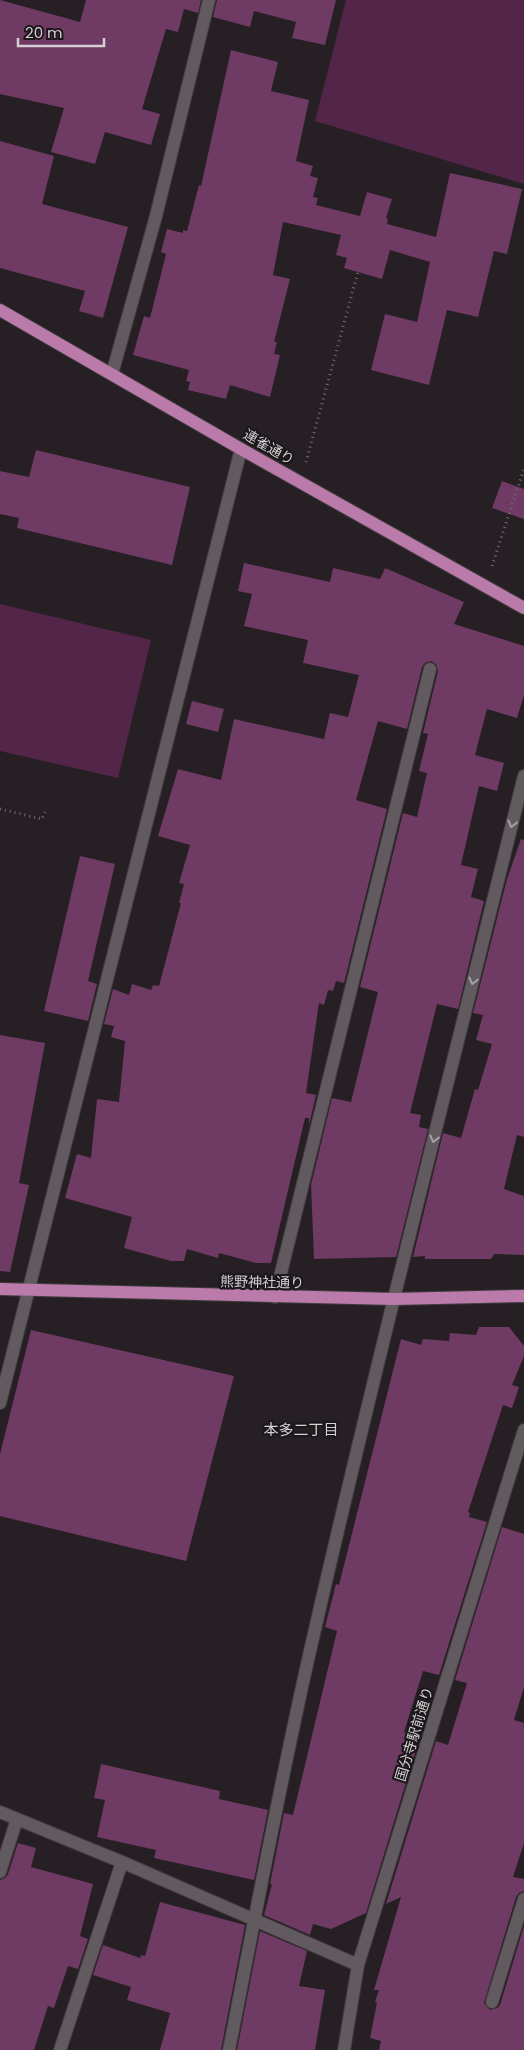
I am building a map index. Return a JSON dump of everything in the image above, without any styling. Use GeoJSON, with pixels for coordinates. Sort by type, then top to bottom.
{"type":"FeatureCollection","features":[{"type":"Feature","properties":{"kind":"main road","name":"連雀通り"},"geometry":{"type":"LineString","coordinates":[[0,310],[241,449],[524,608]]}},
{"type":"Feature","properties":{"kind":"main road","name":"熊野神社通り"},"geometry":{"type":"LineString","coordinates":[[0,1289],[394,1299],[524,1296]]}},
{"type":"Feature","properties":{"kind":"street"},"geometry":{"type":"LineString","coordinates":[[112,374],[156,216],[209,0]]}},
{"type":"Feature","properties":{"kind":"street"},"geometry":{"type":"LineString","coordinates":[[0,1403],[241,449]]}},
{"type":"Feature","properties":{"kind":"street"},"geometry":{"type":"LineString","coordinates":[[275,1297],[430,669]]}},
{"type":"Feature","properties":{"kind":"street"},"geometry":{"type":"LineString","coordinates":[[229,2050],[310,1653],[394,1299],[524,776]]}},
{"type":"Feature","properties":{"kind":"street","name":"国分寺駅前通り"},"geometry":{"type":"LineString","coordinates":[[344,2050],[358,1965],[524,1430]]}},
{"type":"Feature","properties":{"kind":"street"},"geometry":{"type":"LineString","coordinates":[[0,1812],[122,1862],[358,1965]]}},
{"type":"Feature","properties":{"kind":"street"},"geometry":{"type":"LineString","coordinates":[[0,1872],[17,1819]]}},
{"type":"Feature","properties":{"kind":"street"},"geometry":{"type":"LineString","coordinates":[[60,2050],[122,1862]]}},
{"type":"Feature","properties":{"kind":"street"},"geometry":{"type":"LineString","coordinates":[[492,2002],[521,1922],[524,1899]]}},
{"type":"Feature","properties":{"kind":"path"},"geometry":{"type":"LineString","coordinates":[[306,462],[358,272]]}},
{"type":"Feature","properties":{"kind":"path"},"geometry":{"type":"LineString","coordinates":[[491,567],[524,468]]}},
{"type":"Feature","properties":{"kind":"path"},"geometry":{"type":"LineString","coordinates":[[0,808],[42,819],[45,812]]}},
{"type":"Feature","properties":{"kind":"shaded area"},"geometry":{"type":"Polygon","coordinates":[[[346,0],[524,0],[524,184],[315,121],[346,0]]]}},
{"type":"Feature","properties":{"kind":"shaded area"},"geometry":{"type":"Polygon","coordinates":[[[0,604],[151,640],[118,778],[0,751],[0,604]]]}},
{"type":"Feature","properties":{"kind":"building"},"geometry":{"type":"Polygon","coordinates":[[[0,0],[80,22],[86,0],[201,0],[198,13],[184,9],[178,32],[166,29],[142,109],[160,114],[151,145],[105,132],[95,164],[51,152],[64,108],[0,94],[0,0]]]}},
{"type":"Feature","properties":{"kind":"building"},"geometry":{"type":"Polygon","coordinates":[[[217,0],[336,0],[325,45],[292,38],[296,22],[254,11],[250,27],[213,17],[217,0]]]}},
{"type":"Feature","properties":{"kind":"building"},"geometry":{"type":"Polygon","coordinates":[[[231,50],[278,62],[271,91],[309,100],[296,161],[313,166],[310,176],[318,178],[313,197],[318,198],[316,205],[360,216],[367,192],[392,199],[386,218],[388,219],[387,224],[436,237],[450,173],[522,189],[507,254],[494,251],[478,317],[447,310],[429,385],[371,370],[385,314],[417,322],[430,262],[390,250],[382,279],[344,268],[347,258],[336,255],[341,235],[283,222],[273,275],[290,279],[274,342],[277,342],[274,354],[280,355],[270,397],[230,385],[226,399],[188,390],[190,382],[186,381],[189,370],[133,355],[144,316],[150,318],[166,254],[161,252],[167,229],[183,233],[183,230],[187,231],[199,185],[201,186],[231,50]]]}},
{"type":"Feature","properties":{"kind":"building"},"geometry":{"type":"Polygon","coordinates":[[[0,141],[54,156],[42,204],[128,227],[103,318],[79,311],[85,291],[0,268],[0,141]]]}},
{"type":"Feature","properties":{"kind":"building"},"geometry":{"type":"Polygon","coordinates":[[[36,450],[190,487],[172,565],[17,528],[19,518],[0,514],[0,471],[29,477],[36,450]]]}},
{"type":"Feature","properties":{"kind":"building"},"geometry":{"type":"Polygon","coordinates":[[[502,481],[524,489],[524,519],[492,508],[502,481]]]}},
{"type":"Feature","properties":{"kind":"building"},"geometry":{"type":"Polygon","coordinates":[[[244,563],[330,582],[333,568],[380,579],[385,568],[464,602],[454,624],[524,646],[524,695],[517,718],[487,709],[475,755],[504,763],[497,791],[479,786],[461,865],[478,869],[471,897],[484,901],[458,1009],[437,1004],[410,1113],[421,1115],[419,1127],[428,1129],[396,1257],[314,1259],[311,1185],[332,1098],[351,1102],[378,992],[360,987],[403,813],[417,817],[427,773],[419,771],[428,734],[423,733],[438,671],[436,664],[431,661],[425,663],[422,667],[407,729],[378,721],[356,800],[387,809],[344,983],[336,981],[333,991],[328,990],[324,1005],[319,1003],[306,1093],[316,1095],[309,1125],[309,1118],[305,1118],[271,1263],[256,1263],[219,1253],[218,1258],[187,1249],[184,1261],[171,1261],[124,1248],[132,1217],[65,1198],[77,1154],[91,1158],[97,1099],[119,1102],[125,1041],[111,1037],[114,1026],[104,1024],[113,989],[129,995],[132,984],[151,990],[153,985],[159,986],[181,903],[179,903],[184,884],[179,883],[190,845],[158,836],[178,769],[221,780],[234,719],[324,739],[330,713],[348,717],[359,675],[303,663],[308,640],[244,626],[252,594],[238,591],[244,563]]]}},
{"type":"Feature","properties":{"kind":"building"},"geometry":{"type":"Polygon","coordinates":[[[192,701],[224,709],[218,732],[186,724],[192,701]]]}},
{"type":"Feature","properties":{"kind":"building"},"geometry":{"type":"Polygon","coordinates":[[[521,839],[524,840],[524,1137],[517,1135],[504,1189],[524,1196],[524,1255],[494,1254],[491,1259],[425,1259],[425,1256],[413,1257],[443,1133],[461,1138],[475,1089],[478,1090],[492,1044],[476,1040],[483,1015],[473,1013],[507,879],[521,839]]]}},
{"type":"Feature","properties":{"kind":"building"},"geometry":{"type":"Polygon","coordinates":[[[80,856],[115,864],[88,981],[97,984],[88,1021],[44,1011],[80,856]]]}},
{"type":"Feature","properties":{"kind":"building"},"geometry":{"type":"Polygon","coordinates":[[[0,1035],[45,1043],[19,1183],[29,1185],[10,1272],[0,1271],[0,1035]]]}},
{"type":"Feature","properties":{"kind":"building"},"geometry":{"type":"Polygon","coordinates":[[[479,1327],[509,1327],[524,1346],[524,1356],[512,1385],[519,1387],[512,1408],[503,1405],[468,1512],[470,1513],[469,1517],[487,1522],[439,1675],[423,1671],[404,1732],[420,1737],[366,1913],[331,1929],[313,1924],[310,1935],[264,1915],[272,1884],[270,1884],[284,1813],[293,1815],[337,1631],[325,1627],[336,1584],[339,1585],[401,1339],[421,1345],[423,1339],[449,1341],[450,1333],[476,1335],[479,1327]]]}},
{"type":"Feature","properties":{"kind":"building"},"geometry":{"type":"Polygon","coordinates":[[[31,1330],[234,1376],[186,1561],[0,1516],[0,1454],[31,1330]]]}},
{"type":"Feature","properties":{"kind":"building"},"geometry":{"type":"Polygon","coordinates":[[[502,1527],[524,1534],[524,1687],[514,1720],[524,1723],[524,1843],[513,1877],[524,1879],[524,1891],[516,1897],[484,2003],[490,2010],[500,2005],[524,1926],[524,2050],[379,2050],[381,2041],[370,2038],[377,2003],[375,2002],[379,1990],[374,1990],[401,1897],[386,1904],[436,1741],[448,1745],[467,1683],[455,1680],[502,1527]]]}},
{"type":"Feature","properties":{"kind":"building"},"geometry":{"type":"Polygon","coordinates":[[[101,1764],[220,1791],[219,1799],[268,1810],[254,1880],[154,1858],[156,1850],[97,1837],[105,1800],[94,1798],[101,1764]]]}},
{"type":"Feature","properties":{"kind":"building"},"geometry":{"type":"Polygon","coordinates":[[[18,1843],[36,1848],[31,1867],[93,1884],[80,1936],[88,1939],[78,1969],[68,1966],[54,2008],[48,2006],[34,2050],[0,2050],[0,1880],[8,1874],[18,1843]]]}},
{"type":"Feature","properties":{"kind":"building"},"geometry":{"type":"Polygon","coordinates":[[[160,1902],[245,1925],[221,2050],[160,2050],[170,2013],[127,2000],[131,1987],[93,1975],[103,1945],[140,1958],[141,1955],[145,1956],[160,1902]]]}},
{"type":"Feature","properties":{"kind":"building"},"geometry":{"type":"Polygon","coordinates":[[[260,1931],[307,1951],[299,1986],[325,1990],[315,2050],[237,2050],[260,1931]]]}},
{"type":"Feature","properties":{"kind":"district","name":"本多二丁目"},"geometry":{"type":"Point","coordinates":[301,1430]}}]}
